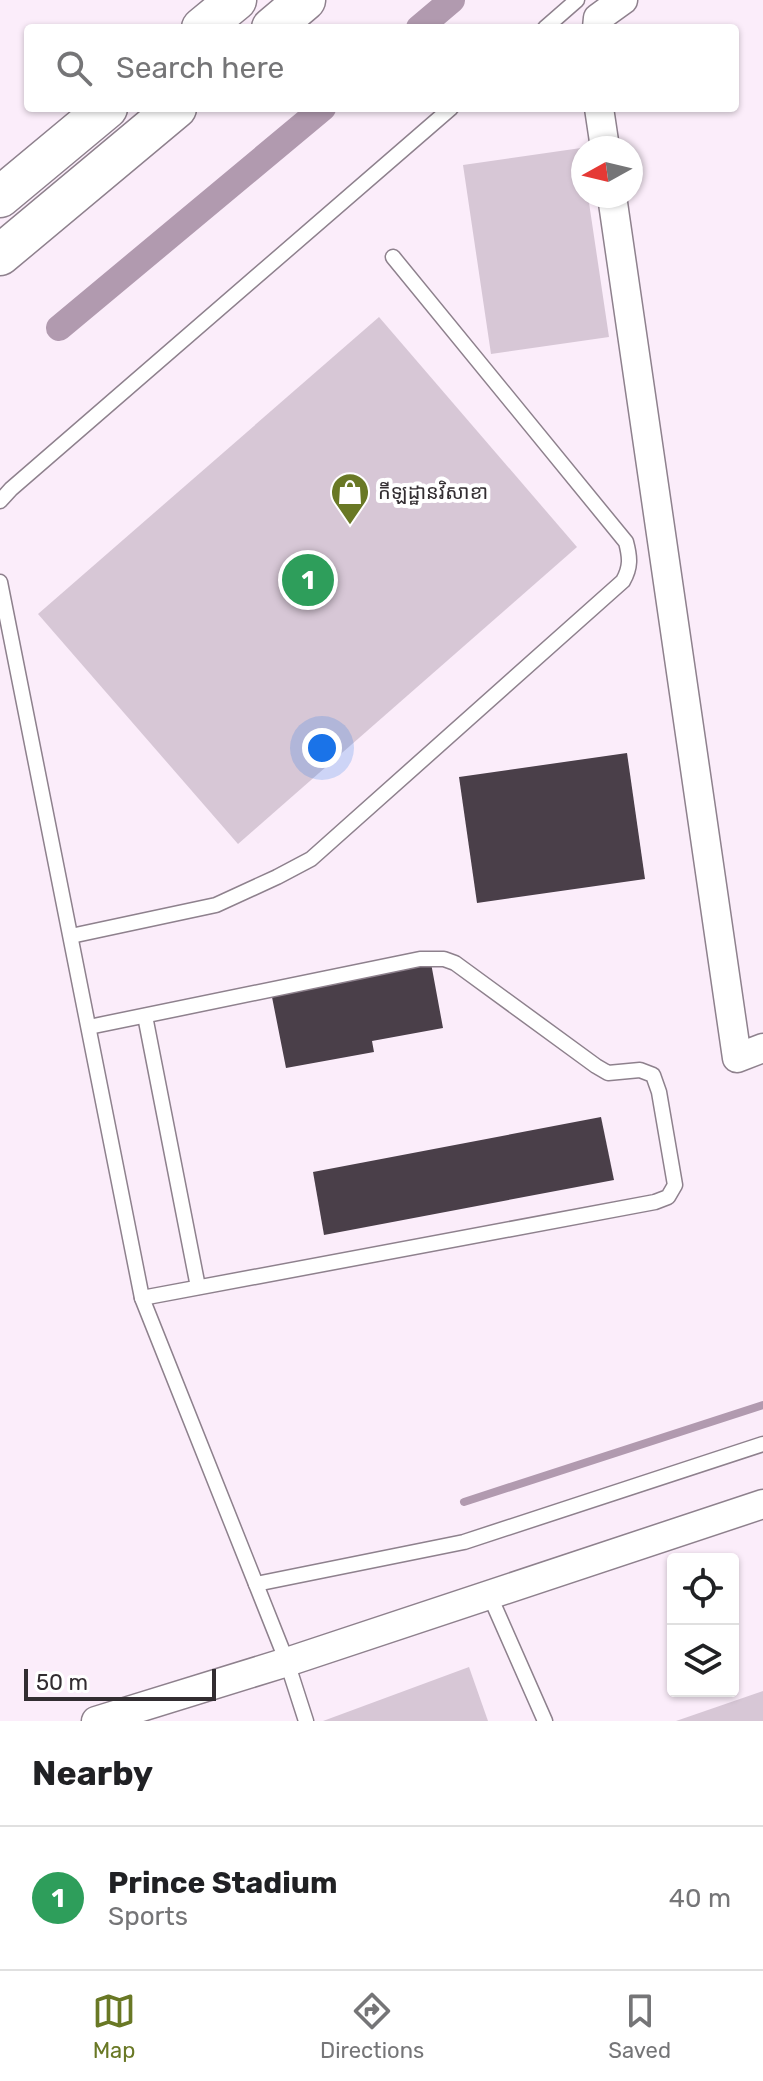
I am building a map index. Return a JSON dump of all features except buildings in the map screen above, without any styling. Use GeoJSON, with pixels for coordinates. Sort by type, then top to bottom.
{"type":"FeatureCollection","features":[{"type":"Feature","properties":{"kind":"main road"},"geometry":{"type":"LineString","coordinates":[[207,24],[236,0]]}},
{"type":"Feature","properties":{"kind":"main road"},"geometry":{"type":"LineString","coordinates":[[277,24],[305,0]]}},
{"type":"Feature","properties":{"kind":"main road"},"geometry":{"type":"LineString","coordinates":[[0,197],[102,112]]}},
{"type":"Feature","properties":{"kind":"main road"},"geometry":{"type":"LineString","coordinates":[[0,255],[171,112]]}},
{"type":"Feature","properties":{"kind":"street"},"geometry":{"type":"LineString","coordinates":[[589,11],[623,0]]}},
{"type":"Feature","properties":{"kind":"street"},"geometry":{"type":"LineString","coordinates":[[600,112],[603,136]]}},
{"type":"Feature","properties":{"kind":"street"},"geometry":{"type":"LineString","coordinates":[[614,208],[737,1058],[763,1048]]}},
{"type":"Feature","properties":{"kind":"street"},"geometry":{"type":"LineString","coordinates":[[96,1721],[287,1662],[763,1504]]}},
{"type":"Feature","properties":{"kind":"lane"},"geometry":{"type":"LineString","coordinates":[[555,24],[589,11]]}},
{"type":"Feature","properties":{"kind":"lane"},"geometry":{"type":"LineString","coordinates":[[0,501],[446,112]]}},
{"type":"Feature","properties":{"kind":"lane"},"geometry":{"type":"LineString","coordinates":[[71,936],[216,905],[311,859],[623,581],[629,572],[626,542],[393,257]]}},
{"type":"Feature","properties":{"kind":"lane"},"geometry":{"type":"LineString","coordinates":[[0,582],[142,1298],[287,1662],[306,1721]]}},
{"type":"Feature","properties":{"kind":"lane"},"geometry":{"type":"LineString","coordinates":[[89,1027],[420,959],[444,959],[455,963],[608,1073],[640,1070],[653,1075],[659,1092],[675,1185],[668,1197],[640,1205],[142,1298]]}},
{"type":"Feature","properties":{"kind":"lane"},"geometry":{"type":"LineString","coordinates":[[145,1016],[198,1287]]}},
{"type":"Feature","properties":{"kind":"lane"},"geometry":{"type":"LineString","coordinates":[[256,1584],[464,1542],[763,1444]]}},
{"type":"Feature","properties":{"kind":"lane"},"geometry":{"type":"LineString","coordinates":[[489,1594],[545,1721]]}},
{"type":"Feature","properties":{"kind":"shaded area"},"geometry":{"type":"Polygon","coordinates":[[[571,149],[571,208],[590,208],[609,337],[491,354],[463,165],[571,149]]]}},
{"type":"Feature","properties":{"kind":"shaded area"},"geometry":{"type":"Polygon","coordinates":[[[379,317],[577,547],[238,844],[38,614],[379,317]]]}},
{"type":"Feature","properties":{"kind":"shaded area"},"geometry":{"type":"Polygon","coordinates":[[[469,1667],[488,1721],[323,1721],[469,1667]]]}},
{"type":"Feature","properties":{"kind":"shaded area"},"geometry":{"type":"Polygon","coordinates":[[[763,1691],[763,1721],[676,1721],[763,1691]]]}},
{"type":"Feature","properties":{"kind":"waterway"},"geometry":{"type":"LineString","coordinates":[[424,24],[452,0]]}},
{"type":"Feature","properties":{"kind":"waterway"},"geometry":{"type":"LineString","coordinates":[[59,328],[318,112]]}},
{"type":"Feature","properties":{"kind":"waterway"},"geometry":{"type":"LineString","coordinates":[[464,1502],[763,1405]]}},
{"type":"Feature","properties":{"kind":"place","name":"កីឡដ្ឋានវិសាខា"},"geometry":{"type":"Point","coordinates":[350,526]}},
{"type":"Feature","properties":{"kind":"place","name":"Prince Stadium"},"geometry":{"type":"Point","coordinates":[308,580]}}]}
